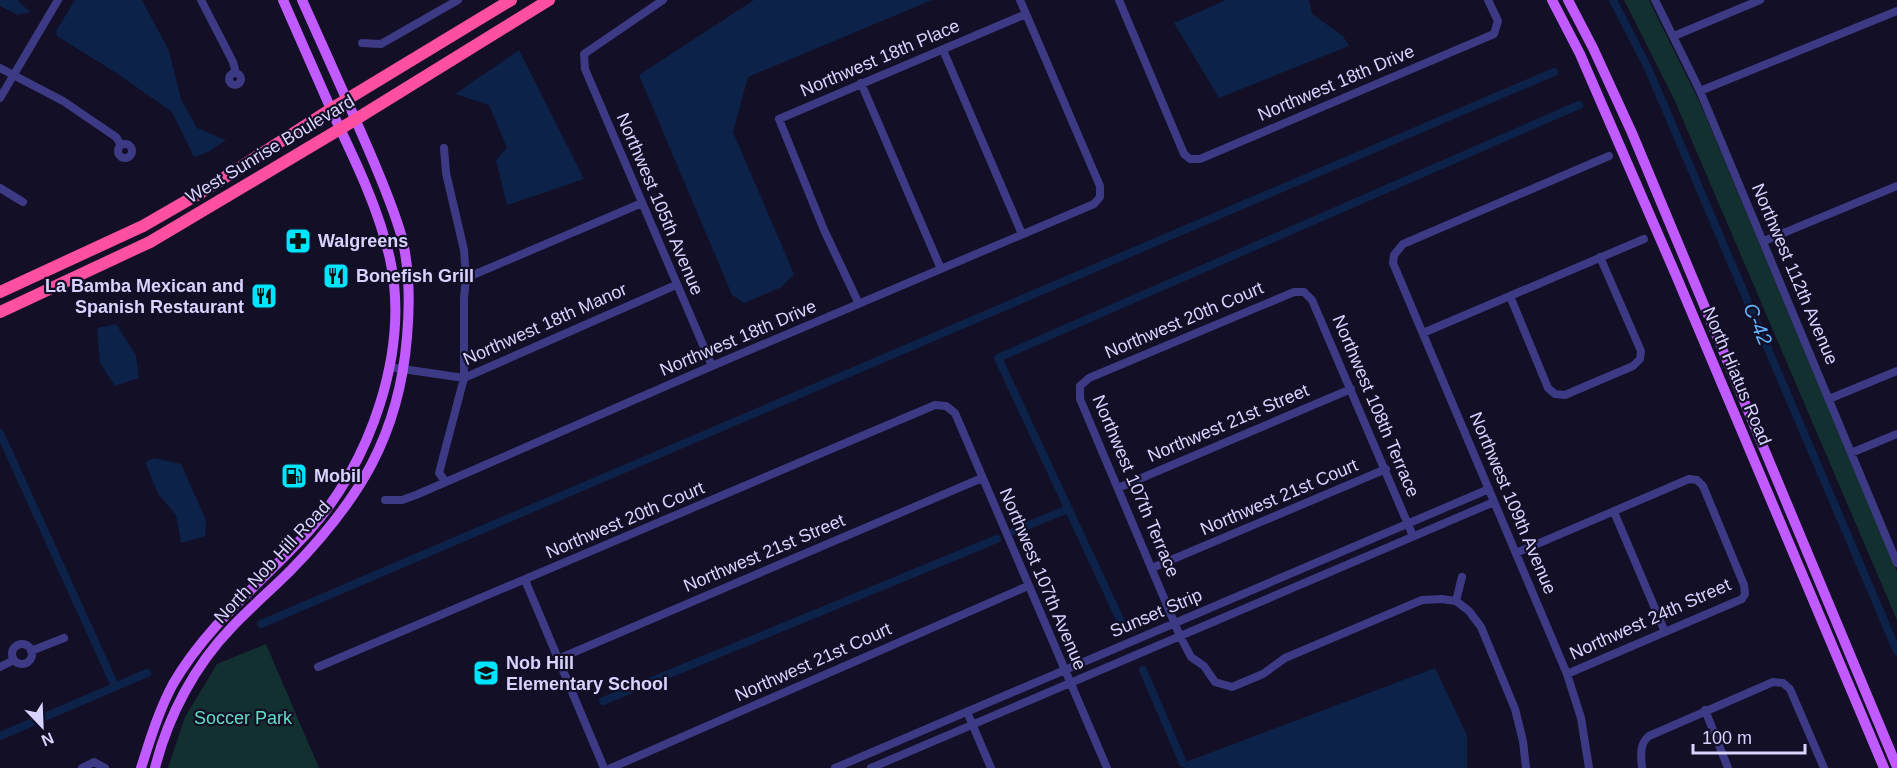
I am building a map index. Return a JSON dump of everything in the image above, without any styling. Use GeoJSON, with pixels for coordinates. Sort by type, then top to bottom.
{"type":"FeatureCollection","features":[{"type":"Feature","properties":{"kind":"highway","name":"West Sunrise Boulevard"},"geometry":{"type":"LineString","coordinates":[[0,292],[143,226],[202,192],[331,109],[511,0]]}},
{"type":"Feature","properties":{"kind":"highway","name":"West Sunrise Boulevard"},"geometry":{"type":"LineString","coordinates":[[0,312],[150,242],[356,120],[549,0]]}},
{"type":"Feature","properties":{"kind":"main road","name":"North Nob Hill Road"},"geometry":{"type":"LineString","coordinates":[[141,768],[165,700],[193,653],[222,617],[309,530],[354,468],[379,408],[389,366],[394,301],[390,260],[362,178],[283,0]]}},
{"type":"Feature","properties":{"kind":"main road","name":"North Nob Hill Road"},"geometry":{"type":"LineString","coordinates":[[155,768],[177,708],[209,654],[232,627],[310,549],[343,512],[365,477],[394,413],[404,368],[409,309],[409,282],[405,255],[390,202],[348,100],[302,0]]}},
{"type":"Feature","properties":{"kind":"main road","name":"North Hiatus Road"},"geometry":{"type":"LineString","coordinates":[[1552,0],[1580,54],[1720,378],[1884,768]]}},
{"type":"Feature","properties":{"kind":"main road","name":"North Hiatus Road"},"geometry":{"type":"LineString","coordinates":[[1568,0],[1632,133],[1897,767]]}},
{"type":"Feature","properties":{"kind":"main road"},"geometry":{"type":"LineString","coordinates":[[1720,378],[1732,372]]}},
{"type":"Feature","properties":{"kind":"street"},"geometry":{"type":"LineString","coordinates":[[0,98],[58,0]]}},
{"type":"Feature","properties":{"kind":"street"},"geometry":{"type":"LineString","coordinates":[[201,0],[233,62],[236,73]]}},
{"type":"Feature","properties":{"kind":"street"},"geometry":{"type":"LineString","coordinates":[[362,43],[381,44],[458,0]]}},
{"type":"Feature","properties":{"kind":"street"},"geometry":{"type":"LineString","coordinates":[[1020,0],[1026,14]]}},
{"type":"Feature","properties":{"kind":"street","name":"Northwest 18th Drive"},"geometry":{"type":"LineString","coordinates":[[1119,0],[1184,154],[1190,159],[1200,159],[1494,34],[1498,21],[1488,0]]}},
{"type":"Feature","properties":{"kind":"street","name":"Northwest 112th Avenue"},"geometry":{"type":"LineString","coordinates":[[1655,0],[1700,91],[1896,559]]}},
{"type":"Feature","properties":{"kind":"street"},"geometry":{"type":"LineString","coordinates":[[1674,36],[1760,0]]}},
{"type":"Feature","properties":{"kind":"street","name":"Northwest 105th Avenue"},"geometry":{"type":"LineString","coordinates":[[660,1],[584,54],[585,69],[712,366]]}},
{"type":"Feature","properties":{"kind":"street"},"geometry":{"type":"LineString","coordinates":[[1700,91],[1897,11]]}},
{"type":"Feature","properties":{"kind":"street","name":"Northwest 18th Place"},"geometry":{"type":"LineString","coordinates":[[858,304],[824,230],[779,118],[1026,14]]}},
{"type":"Feature","properties":{"kind":"street","name":"Northwest 18th Drive"},"geometry":{"type":"LineString","coordinates":[[385,500],[402,500],[446,482],[1094,204],[1100,197],[1100,186],[1026,14]]}},
{"type":"Feature","properties":{"kind":"street"},"geometry":{"type":"LineString","coordinates":[[943,50],[1023,234]]}},
{"type":"Feature","properties":{"kind":"street"},"geometry":{"type":"LineString","coordinates":[[0,68],[63,101],[116,137],[121,145]]}},
{"type":"Feature","properties":{"kind":"street"},"geometry":{"type":"LineString","coordinates":[[861,83],[941,269]]}},
{"type":"Feature","properties":{"kind":"street"},"geometry":{"type":"LineString","coordinates":[[444,148],[446,173],[464,250],[466,278],[464,378],[439,473],[446,482]]}},
{"type":"Feature","properties":{"kind":"street","name":"Northwest 109th Avenue"},"geometry":{"type":"LineString","coordinates":[[1589,768],[1581,718],[1567,674],[1393,263],[1394,255],[1403,244],[1609,156]]}},
{"type":"Feature","properties":{"kind":"street"},"geometry":{"type":"LineString","coordinates":[[1764,242],[1897,186]]}},
{"type":"Feature","properties":{"kind":"street"},"geometry":{"type":"LineString","coordinates":[[0,188],[23,202]]}},
{"type":"Feature","properties":{"kind":"street"},"geometry":{"type":"LineString","coordinates":[[466,278],[642,203]]}},
{"type":"Feature","properties":{"kind":"street"},"geometry":{"type":"LineString","coordinates":[[1423,333],[1644,239]]}},
{"type":"Feature","properties":{"kind":"street"},"geometry":{"type":"LineString","coordinates":[[1510,296],[1548,388],[1555,394],[1565,394],[1633,366],[1640,359],[1641,351],[1600,257]]}},
{"type":"Feature","properties":{"kind":"street","name":"Northwest 18th Manor"},"geometry":{"type":"LineString","coordinates":[[389,366],[464,378],[676,285]]}},
{"type":"Feature","properties":{"kind":"street","name":"Northwest 20th Court"},"geometry":{"type":"LineString","coordinates":[[1080,386],[1089,378],[1294,291],[1304,292]]}},
{"type":"Feature","properties":{"kind":"street","name":"Northwest 108th Terrace"},"geometry":{"type":"LineString","coordinates":[[1304,292],[1312,300],[1413,536]]}},
{"type":"Feature","properties":{"kind":"street"},"geometry":{"type":"LineString","coordinates":[[1829,399],[1897,371]]}},
{"type":"Feature","properties":{"kind":"street","name":"Northwest 107th Terrace"},"geometry":{"type":"LineString","coordinates":[[1080,386],[1080,399],[1180,636],[1191,657],[1204,666],[1215,682],[1222,686],[1232,687],[1263,674],[1285,658],[1422,600],[1456,601]]}},
{"type":"Feature","properties":{"kind":"street","name":"Northwest 21st Street"},"geometry":{"type":"LineString","coordinates":[[1118,488],[1351,389]]}},
{"type":"Feature","properties":{"kind":"street","name":"Northwest 20th Court"},"geometry":{"type":"LineString","coordinates":[[318,668],[935,405],[946,406]]}},
{"type":"Feature","properties":{"kind":"street","name":"Northwest 107th Avenue"},"geometry":{"type":"LineString","coordinates":[[946,406],[955,413],[1107,768]]}},
{"type":"Feature","properties":{"kind":"street"},"geometry":{"type":"LineString","coordinates":[[1851,453],[1897,434]]}},
{"type":"Feature","properties":{"kind":"street","name":"Northwest 21st Court"},"geometry":{"type":"LineString","coordinates":[[1152,568],[1386,469]]}},
{"type":"Feature","properties":{"kind":"street","name":"Northwest 21st Street"},"geometry":{"type":"LineString","coordinates":[[558,659],[982,478]]}},
{"type":"Feature","properties":{"kind":"street","name":"Northwest 24th Street"},"geometry":{"type":"LineString","coordinates":[[1567,674],[1742,599],[1745,594],[1744,585],[1707,497],[1697,480],[1689,479],[1614,512]]}},
{"type":"Feature","properties":{"kind":"street","name":"Sunset Strip"},"geometry":{"type":"LineString","coordinates":[[835,768],[1489,489]]}},
{"type":"Feature","properties":{"kind":"street","name":"Sunset Strip"},"geometry":{"type":"LineString","coordinates":[[871,768],[1494,502]]}},
{"type":"Feature","properties":{"kind":"street"},"geometry":{"type":"LineString","coordinates":[[1516,553],[1614,512],[1665,632]]}},
{"type":"Feature","properties":{"kind":"street"},"geometry":{"type":"LineString","coordinates":[[1462,578],[1456,601],[1481,627],[1515,709],[1523,741],[1526,768]]}},
{"type":"Feature","properties":{"kind":"street"},"geometry":{"type":"LineString","coordinates":[[525,580],[604,768]]}},
{"type":"Feature","properties":{"kind":"street","name":"Northwest 21st Court"},"geometry":{"type":"LineString","coordinates":[[610,768],[1028,586]]}},
{"type":"Feature","properties":{"kind":"street"},"geometry":{"type":"LineString","coordinates":[[31,651],[64,638]]}},
{"type":"Feature","properties":{"kind":"street"},"geometry":{"type":"LineString","coordinates":[[19,644],[25,644],[31,651],[31,657],[27,662],[20,663],[15,660],[13,650],[19,644]]}},
{"type":"Feature","properties":{"kind":"street"},"geometry":{"type":"LineString","coordinates":[[0,667],[15,660]]}},
{"type":"Feature","properties":{"kind":"street"},"geometry":{"type":"LineString","coordinates":[[1642,768],[1641,750],[1649,736],[1773,682],[1783,683],[1790,689],[1824,768]]}},
{"type":"Feature","properties":{"kind":"street"},"geometry":{"type":"LineString","coordinates":[[1705,710],[1728,768]]}},
{"type":"Feature","properties":{"kind":"street"},"geometry":{"type":"LineString","coordinates":[[967,712],[991,768]]}},
{"type":"Feature","properties":{"kind":"street"},"geometry":{"type":"LineString","coordinates":[[82,768],[94,762],[105,768]]}},
{"type":"Feature","properties":{"kind":"green space"},"geometry":{"type":"Polygon","coordinates":[[[1624,0],[1649,0],[1701,105],[1897,572],[1897,620],[1674,99],[1624,0]]]}},
{"type":"Feature","properties":{"kind":"green space","name":"Soccer Park"},"geometry":{"type":"Polygon","coordinates":[[[266,644],[319,768],[168,768],[185,717],[217,664],[266,644]]]}},
{"type":"Feature","properties":{"kind":"water"},"geometry":{"type":"Polygon","coordinates":[[[0,0],[18,0],[30,12],[18,15],[0,6],[0,0]]]}},
{"type":"Feature","properties":{"kind":"water"},"geometry":{"type":"Polygon","coordinates":[[[75,0],[142,0],[169,51],[181,99],[197,128],[226,140],[208,152],[194,157],[172,112],[118,74],[57,36],[56,31],[75,0]]]}},
{"type":"Feature","properties":{"kind":"water"},"geometry":{"type":"Polygon","coordinates":[[[754,0],[932,0],[748,77],[733,132],[794,274],[782,287],[744,303],[732,295],[639,75],[754,0]]]}},
{"type":"Feature","properties":{"kind":"water"},"geometry":{"type":"Polygon","coordinates":[[[1226,0],[1309,0],[1312,14],[1343,36],[1349,46],[1219,98],[1174,23],[1226,0]]]}},
{"type":"Feature","properties":{"kind":"water"},"geometry":{"type":"Polygon","coordinates":[[[519,50],[584,179],[507,205],[496,160],[507,148],[489,105],[455,94],[519,50]]]}},
{"type":"Feature","properties":{"kind":"water"},"geometry":{"type":"Polygon","coordinates":[[[116,324],[136,355],[139,378],[115,386],[100,363],[97,328],[116,324]]]}},
{"type":"Feature","properties":{"kind":"water"},"geometry":{"type":"Polygon","coordinates":[[[154,458],[181,464],[206,520],[205,536],[181,543],[176,515],[158,494],[145,462],[154,458]]]}},
{"type":"Feature","properties":{"kind":"water"},"geometry":{"type":"Polygon","coordinates":[[[1435,668],[1467,735],[1467,768],[1185,768],[1183,763],[1435,668]]]}},
{"type":"Feature","properties":{"kind":"waterway","name":"C-42"},"geometry":{"type":"LineString","coordinates":[[1613,0],[1648,68],[1897,651]]}},
{"type":"Feature","properties":{"kind":"waterway"},"geometry":{"type":"LineString","coordinates":[[261,624],[1554,72]]}},
{"type":"Feature","properties":{"kind":"waterway"},"geometry":{"type":"LineString","coordinates":[[1124,628],[998,358],[1579,105]]}},
{"type":"Feature","properties":{"kind":"waterway"},"geometry":{"type":"LineString","coordinates":[[0,433],[115,686]]}},
{"type":"Feature","properties":{"kind":"waterway"},"geometry":{"type":"LineString","coordinates":[[1014,531],[1068,509]]}},
{"type":"Feature","properties":{"kind":"waterway"},"geometry":{"type":"LineString","coordinates":[[603,701],[997,539]]}},
{"type":"Feature","properties":{"kind":"waterway"},"geometry":{"type":"LineString","coordinates":[[1143,670],[1183,763]]}},
{"type":"Feature","properties":{"kind":"waterway"},"geometry":{"type":"LineString","coordinates":[[0,736],[147,673]]}},
{"type":"Feature","properties":{"kind":"place","name":"Walgreens"},"geometry":{"type":"Point","coordinates":[298,241]}},
{"type":"Feature","properties":{"kind":"place","name":"Bonefish Grill"},"geometry":{"type":"Point","coordinates":[336,276]}},
{"type":"Feature","properties":{"kind":"place","name":"La Bamba Mexican and Spanish Restaurant"},"geometry":{"type":"Point","coordinates":[264,296]}},
{"type":"Feature","properties":{"kind":"place","name":"Mobil"},"geometry":{"type":"Point","coordinates":[294,476]}},
{"type":"Feature","properties":{"kind":"place","name":"Nob Hill Elementary School"},"geometry":{"type":"Point","coordinates":[486,673]}}]}
